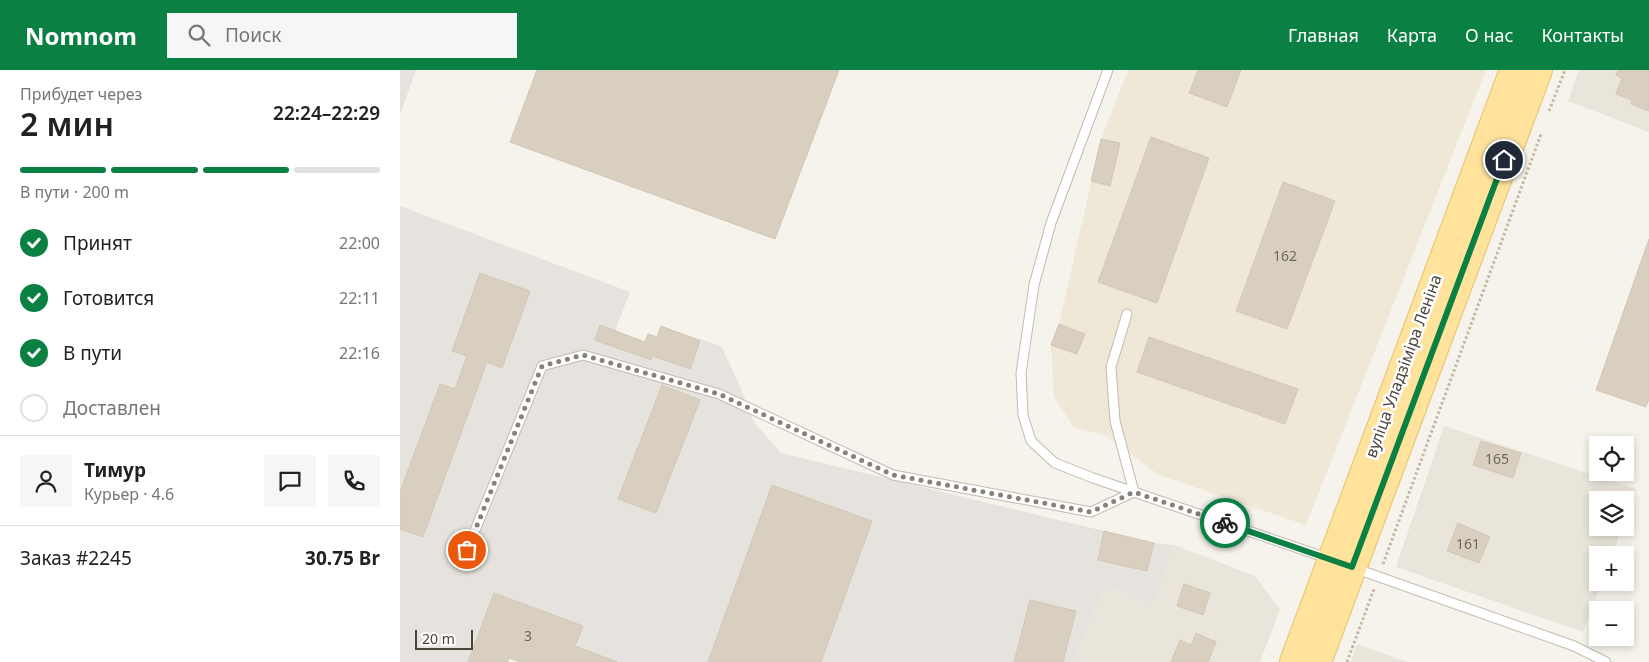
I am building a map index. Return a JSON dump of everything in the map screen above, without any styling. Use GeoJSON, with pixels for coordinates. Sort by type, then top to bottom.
{"type":"FeatureCollection","features":[{"type":"Feature","properties":{"kind":"main road","name":"вуліца Уладзіміра Леніна"},"geometry":{"type":"LineString","coordinates":[[1317,662],[1342,563],[1514,70]]}},
{"type":"Feature","properties":{"kind":"main road","name":"вуліца Уладзіміра Леніна"},"geometry":{"type":"LineString","coordinates":[[1294,662],[1342,563],[1538,70]]}},
{"type":"Feature","properties":{"kind":"lane"},"geometry":{"type":"LineString","coordinates":[[1108,70],[1052,223],[1034,285],[1021,373],[1023,415],[1031,442],[1055,463],[1574,646],[1606,662]]}},
{"type":"Feature","properties":{"kind":"lane"},"geometry":{"type":"LineString","coordinates":[[1127,314],[1111,367],[1115,421],[1134,492]]}},
{"type":"Feature","properties":{"kind":"lane"},"geometry":{"type":"LineString","coordinates":[[467,550],[542,366],[583,355],[719,394],[893,475],[1091,512],[1134,492]]}},
{"type":"Feature","properties":{"kind":"path"},"geometry":{"type":"LineString","coordinates":[[1549,112],[1565,70]]}},
{"type":"Feature","properties":{"kind":"path"},"geometry":{"type":"LineString","coordinates":[[1347,662],[1543,130]]}},
{"type":"Feature","properties":{"kind":"shaded area"},"geometry":{"type":"Polygon","coordinates":[[[400,70],[416,70],[400,115],[400,70]]]}},
{"type":"Feature","properties":{"kind":"shaded area"},"geometry":{"type":"Polygon","coordinates":[[[1128,70],[1486,70],[1306,525],[1159,475],[1106,436],[1074,427],[1054,397],[1051,345],[1059,324],[1101,139],[1128,70]]]}},
{"type":"Feature","properties":{"kind":"shaded area"},"geometry":{"type":"Polygon","coordinates":[[[1579,70],[1649,70],[1649,132],[1568,101],[1579,70]]]}},
{"type":"Feature","properties":{"kind":"shaded area"},"geometry":{"type":"Polygon","coordinates":[[[400,206],[630,292],[615,331],[645,342],[648,334],[657,337],[661,326],[721,346],[740,386],[753,421],[781,453],[1154,543],[1174,545],[1153,604],[1105,585],[1074,662],[617,662],[575,646],[582,626],[494,593],[468,662],[400,662],[400,206]]]}},
{"type":"Feature","properties":{"kind":"shaded area"},"geometry":{"type":"Polygon","coordinates":[[[1444,426],[1589,474],[1589,481],[1612,481],[1636,489],[1634,494],[1634,491],[1589,491],[1589,536],[1619,536],[1615,546],[1589,546],[1589,591],[1598,591],[1594,601],[1589,601],[1589,616],[1583,632],[1396,567],[1444,426]]]}},
{"type":"Feature","properties":{"kind":"shaded area"},"geometry":{"type":"Polygon","coordinates":[[[1174,545],[1255,576],[1280,610],[1260,662],[1074,662],[1105,585],[1153,604],[1174,545]]]}},
{"type":"Feature","properties":{"kind":"shaded area"},"geometry":{"type":"Polygon","coordinates":[[[1357,644],[1407,662],[1351,662],[1357,644]]]}},
{"type":"Feature","properties":{"kind":"building"},"geometry":{"type":"Polygon","coordinates":[[[537,70],[839,70],[775,239],[510,142],[537,70]]]}},
{"type":"Feature","properties":{"kind":"building"},"geometry":{"type":"Polygon","coordinates":[[[1198,70],[1241,70],[1227,107],[1189,93],[1198,70]]]}},
{"type":"Feature","properties":{"kind":"building"},"geometry":{"type":"Polygon","coordinates":[[[1618,70],[1649,70],[1649,111],[1631,104],[1632,100],[1616,94],[1622,78],[1616,75],[1618,70]]]}},
{"type":"Feature","properties":{"kind":"building"},"geometry":{"type":"Polygon","coordinates":[[[1151,137],[1209,158],[1157,303],[1098,282],[1151,137]]]}},
{"type":"Feature","properties":{"kind":"building"},"geometry":{"type":"Polygon","coordinates":[[[1101,139],[1120,143],[1110,186],[1091,181],[1101,139]]]}},
{"type":"Feature","properties":{"kind":"building"},"geometry":{"type":"Polygon","coordinates":[[[1283,182],[1335,201],[1287,329],[1236,311],[1283,182]]]}},
{"type":"Feature","properties":{"kind":"building"},"geometry":{"type":"Polygon","coordinates":[[[1649,239],[1649,399],[1646,407],[1596,390],[1649,239]]]}},
{"type":"Feature","properties":{"kind":"building"},"geometry":{"type":"Polygon","coordinates":[[[480,273],[530,291],[502,368],[487,362],[423,537],[400,529],[400,492],[440,384],[455,389],[467,356],[452,351],[480,273]]]}},
{"type":"Feature","properties":{"kind":"building"},"geometry":{"type":"Polygon","coordinates":[[[1059,324],[1085,334],[1077,354],[1051,345],[1059,324]]]}},
{"type":"Feature","properties":{"kind":"building"},"geometry":{"type":"Polygon","coordinates":[[[600,325],[645,342],[648,334],[657,337],[661,326],[700,341],[690,369],[653,356],[651,360],[595,340],[600,325]]]}},
{"type":"Feature","properties":{"kind":"building"},"geometry":{"type":"Polygon","coordinates":[[[1149,337],[1298,389],[1285,424],[1137,372],[1149,337]]]}},
{"type":"Feature","properties":{"kind":"building"},"geometry":{"type":"Polygon","coordinates":[[[662,385],[700,400],[656,513],[618,499],[662,385]]]}},
{"type":"Feature","properties":{"kind":"building"},"geometry":{"type":"Polygon","coordinates":[[[1481,441],[1521,453],[1513,478],[1473,465],[1481,441]]]}},
{"type":"Feature","properties":{"kind":"building"},"geometry":{"type":"Polygon","coordinates":[[[772,485],[872,521],[821,662],[708,662],[772,485]]]}},
{"type":"Feature","properties":{"kind":"building"},"geometry":{"type":"Polygon","coordinates":[[[1458,523],[1490,537],[1479,563],[1447,551],[1458,523]]]}},
{"type":"Feature","properties":{"kind":"building"},"geometry":{"type":"Polygon","coordinates":[[[1104,531],[1154,543],[1147,571],[1098,560],[1104,531]]]}},
{"type":"Feature","properties":{"kind":"building"},"geometry":{"type":"Polygon","coordinates":[[[1184,584],[1210,593],[1203,615],[1177,606],[1184,584]]]}},
{"type":"Feature","properties":{"kind":"building"},"geometry":{"type":"Polygon","coordinates":[[[494,593],[583,626],[575,646],[617,662],[520,662],[509,658],[508,662],[468,662],[494,593]]]}},
{"type":"Feature","properties":{"kind":"building"},"geometry":{"type":"Polygon","coordinates":[[[1030,600],[1076,611],[1063,662],[1014,662],[1030,600]]]}},
{"type":"Feature","properties":{"kind":"building"},"geometry":{"type":"Polygon","coordinates":[[[1196,633],[1216,642],[1208,662],[1171,662],[1180,640],[1191,645],[1196,633]]]}},
{"type":"Feature","properties":{"kind":"way so far"},"geometry":{"type":"LineString","coordinates":[[467,550],[542,366],[583,355],[719,394],[893,475],[1091,512],[1134,492],[1225,523]]}},
{"type":"Feature","properties":{"kind":"route"},"geometry":{"type":"LineString","coordinates":[[1225,523],[1352,567],[1504,160]]}}]}
